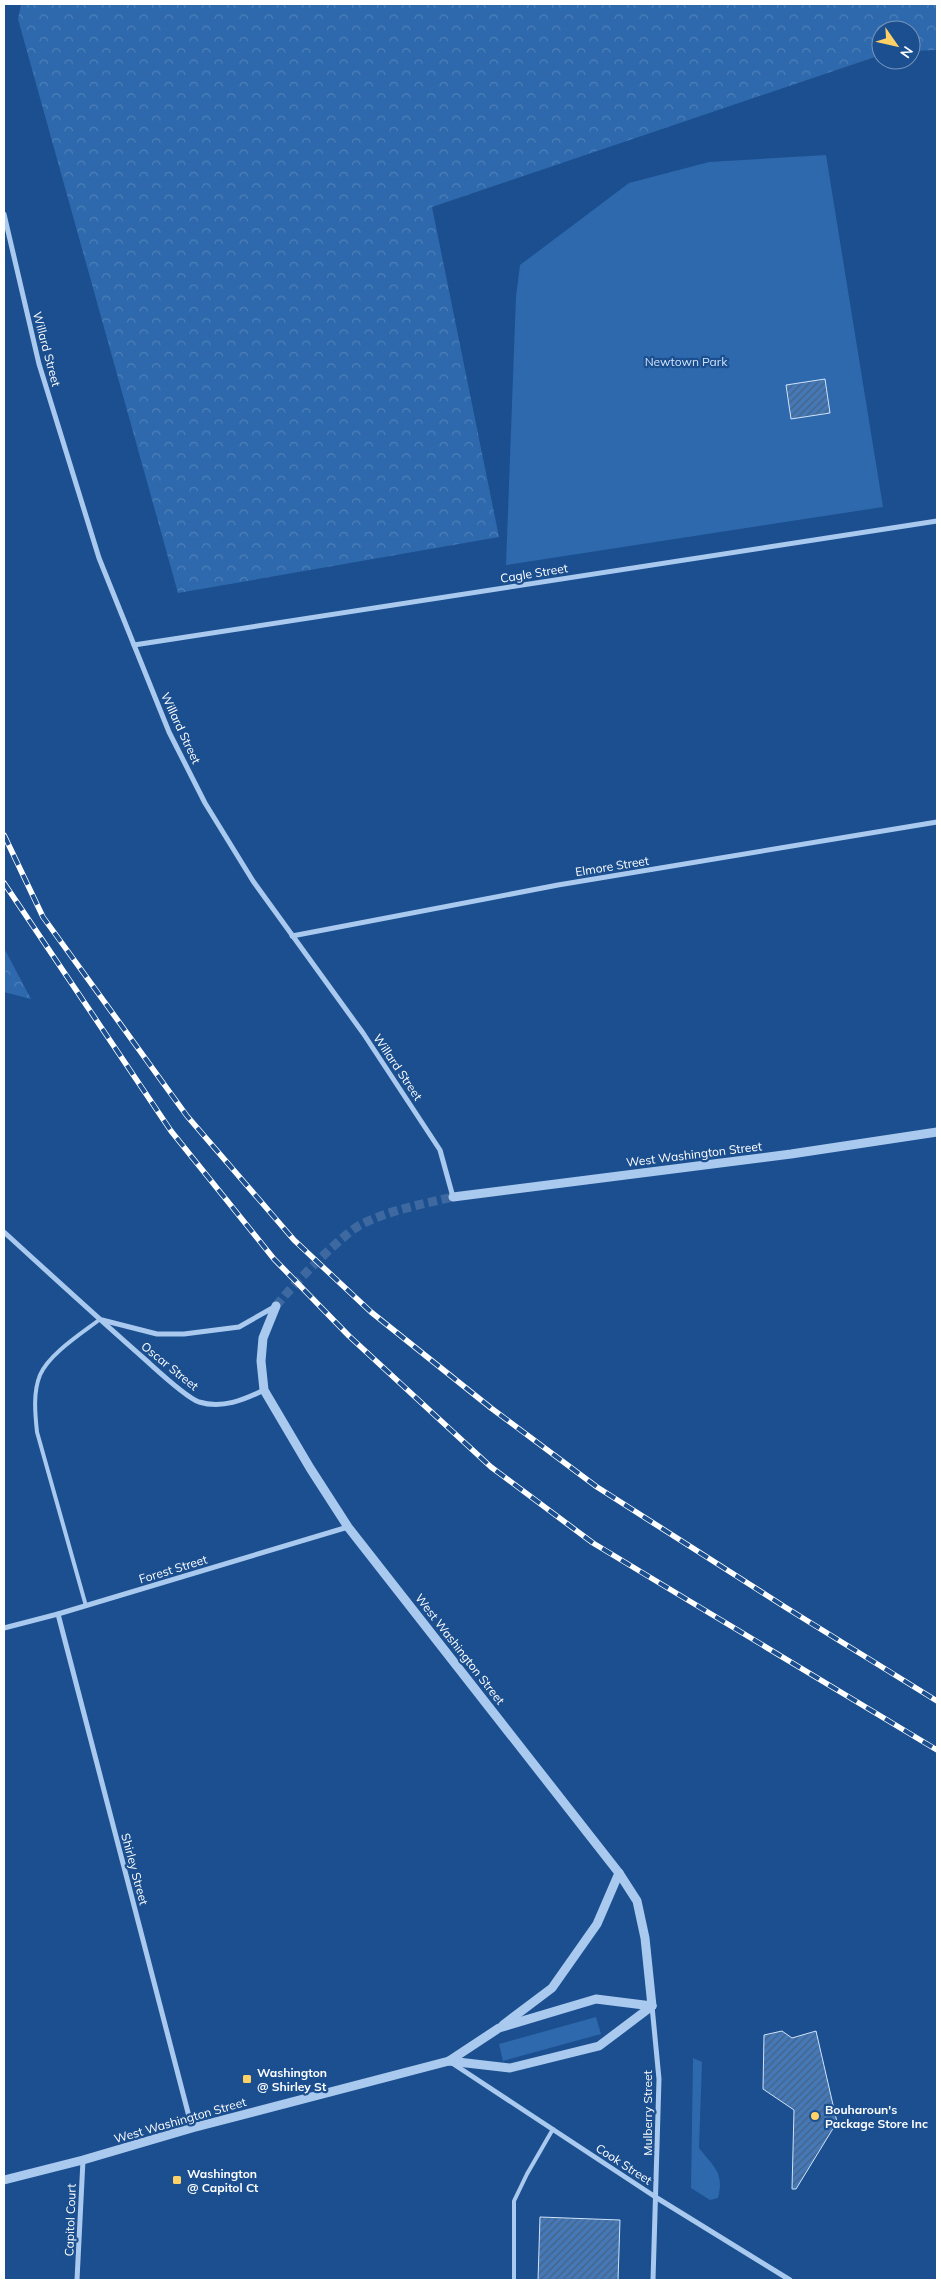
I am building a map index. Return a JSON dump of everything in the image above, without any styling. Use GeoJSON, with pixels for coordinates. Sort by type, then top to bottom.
{"type":"FeatureCollection","features":[{"type":"Feature","properties":{"kind":"street","name":"Willard Street"},"geometry":{"type":"LineString","coordinates":[[4,214],[39,364],[98,558],[169,732],[205,803],[253,880],[363,1033],[440,1150],[453,1197]]}},
{"type":"Feature","properties":{"kind":"street","name":"Cagle Street"},"geometry":{"type":"LineString","coordinates":[[134,645],[937,521]]}},
{"type":"Feature","properties":{"kind":"street","name":"Elmore Street"},"geometry":{"type":"LineString","coordinates":[[292,936],[558,885],[937,822]]}},
{"type":"Feature","properties":{"kind":"street","name":"West Washington Street"},"geometry":{"type":"LineString","coordinates":[[453,1197],[791,1154],[937,1132]]}},
{"type":"Feature","properties":{"kind":"street","name":"Oscar Street"},"geometry":{"type":"LineString","coordinates":[[4,1232],[99,1320],[166,1378],[197,1401],[217,1405],[242,1401],[264,1390]]}},
{"type":"Feature","properties":{"kind":"street","name":"West Washington Street"},"geometry":{"type":"LineString","coordinates":[[276,1306],[263,1338],[260,1362],[264,1390],[310,1468],[348,1527],[619,1873],[637,1902],[645,1938],[652,2006]]}},
{"type":"Feature","properties":{"kind":"street","name":"Oscar Street"},"geometry":{"type":"LineString","coordinates":[[99,1320],[157,1334],[184,1334],[239,1327],[276,1306]]}},
{"type":"Feature","properties":{"kind":"street","name":"Forest Street"},"geometry":{"type":"LineString","coordinates":[[4,1628],[86,1606],[348,1527]]}},
{"type":"Feature","properties":{"kind":"street","name":"Shirley Street"},"geometry":{"type":"LineString","coordinates":[[58,1614],[192,2128]]}},
{"type":"Feature","properties":{"kind":"street"},"geometry":{"type":"LineString","coordinates":[[499,2028],[552,1988],[596,1924],[619,1873]]}},
{"type":"Feature","properties":{"kind":"street","name":"West Washington Street"},"geometry":{"type":"LineString","coordinates":[[4,2180],[82,2160],[192,2128],[449,2062],[499,2028],[596,1999],[652,2006]]}},
{"type":"Feature","properties":{"kind":"street","name":"West Washington Street"},"geometry":{"type":"LineString","coordinates":[[449,2062],[510,2068],[599,2046],[652,2006]]}},
{"type":"Feature","properties":{"kind":"street","name":"Mulberry Street"},"geometry":{"type":"LineString","coordinates":[[652,2006],[659,2078],[654,2280]]}},
{"type":"Feature","properties":{"kind":"street","name":"Cook Street"},"geometry":{"type":"LineString","coordinates":[[449,2062],[657,2198],[790,2280]]}},
{"type":"Feature","properties":{"kind":"street","name":"Capitol Court"},"geometry":{"type":"LineString","coordinates":[[77,2280],[82,2160]]}},
{"type":"Feature","properties":{"kind":"lane"},"geometry":{"type":"LineString","coordinates":[[86,1606],[37,1432],[35,1405],[40,1374],[61,1348],[99,1320]]}},
{"type":"Feature","properties":{"kind":"lane"},"geometry":{"type":"LineString","coordinates":[[514,2280],[514,2201],[526,2174],[553,2130]]}},
{"type":"Feature","properties":{"kind":"green space"},"geometry":{"type":"Polygon","coordinates":[[[21,4],[937,4],[937,50],[921,51],[921,20],[871,20],[871,58],[432,207],[499,537],[178,593],[18,19],[21,4]]]}},
{"type":"Feature","properties":{"kind":"green space","name":"Newtown Park"},"geometry":{"type":"Polygon","coordinates":[[[826,155],[883,507],[506,565],[516,296],[520,265],[629,183],[709,162],[826,155]]]}},
{"type":"Feature","properties":{"kind":"green space"},"geometry":{"type":"Polygon","coordinates":[[[4,948],[31,999],[4,992],[4,948]]]}},
{"type":"Feature","properties":{"kind":"green space"},"geometry":{"type":"Polygon","coordinates":[[[596,2017],[601,2034],[503,2061],[499,2044],[596,2017]]]}},
{"type":"Feature","properties":{"kind":"green space"},"geometry":{"type":"Polygon","coordinates":[[[693,2058],[702,2062],[699,2148],[713,2165],[720,2182],[718,2198],[710,2200],[691,2188],[693,2058]]]}},
{"type":"Feature","properties":{"kind":"building"},"geometry":{"type":"Polygon","coordinates":[[[825,379],[830,413],[791,419],[786,385],[825,379]]]}},
{"type":"Feature","properties":{"kind":"building","name":"Bouharoun's Package Store Inc"},"geometry":{"type":"Polygon","coordinates":[[[782,2031],[792,2038],[816,2031],[837,2122],[796,2189],[792,2189],[794,2110],[763,2089],[764,2035],[782,2031]]]}},
{"type":"Feature","properties":{"kind":"building"},"geometry":{"type":"Polygon","coordinates":[[[540,2217],[620,2220],[618,2280],[538,2280],[540,2217]]]}},
{"type":"Feature","properties":{"kind":"tunnel"},"geometry":{"type":"LineString","coordinates":[[276,1306],[304,1275],[353,1229],[395,1211],[453,1197]]}},
{"type":"Feature","properties":{"kind":"railway"},"geometry":{"type":"LineString","coordinates":[[4,835],[43,917],[187,1116],[294,1240],[371,1312],[491,1408],[597,1487],[937,1701]]}},
{"type":"Feature","properties":{"kind":"railway"},"geometry":{"type":"LineString","coordinates":[[4,883],[171,1131],[274,1259],[349,1336],[491,1467],[593,1543],[937,1750]]}},
{"type":"Feature","properties":{"kind":"place","name":"Washington @ Shirley St"},"geometry":{"type":"Point","coordinates":[247,2079]}},
{"type":"Feature","properties":{"kind":"place","name":"Bouharoun's Package Store Inc"},"geometry":{"type":"Point","coordinates":[815,2116]}},
{"type":"Feature","properties":{"kind":"place","name":"Washington @ Capitol Ct"},"geometry":{"type":"Point","coordinates":[177,2180]}}]}
